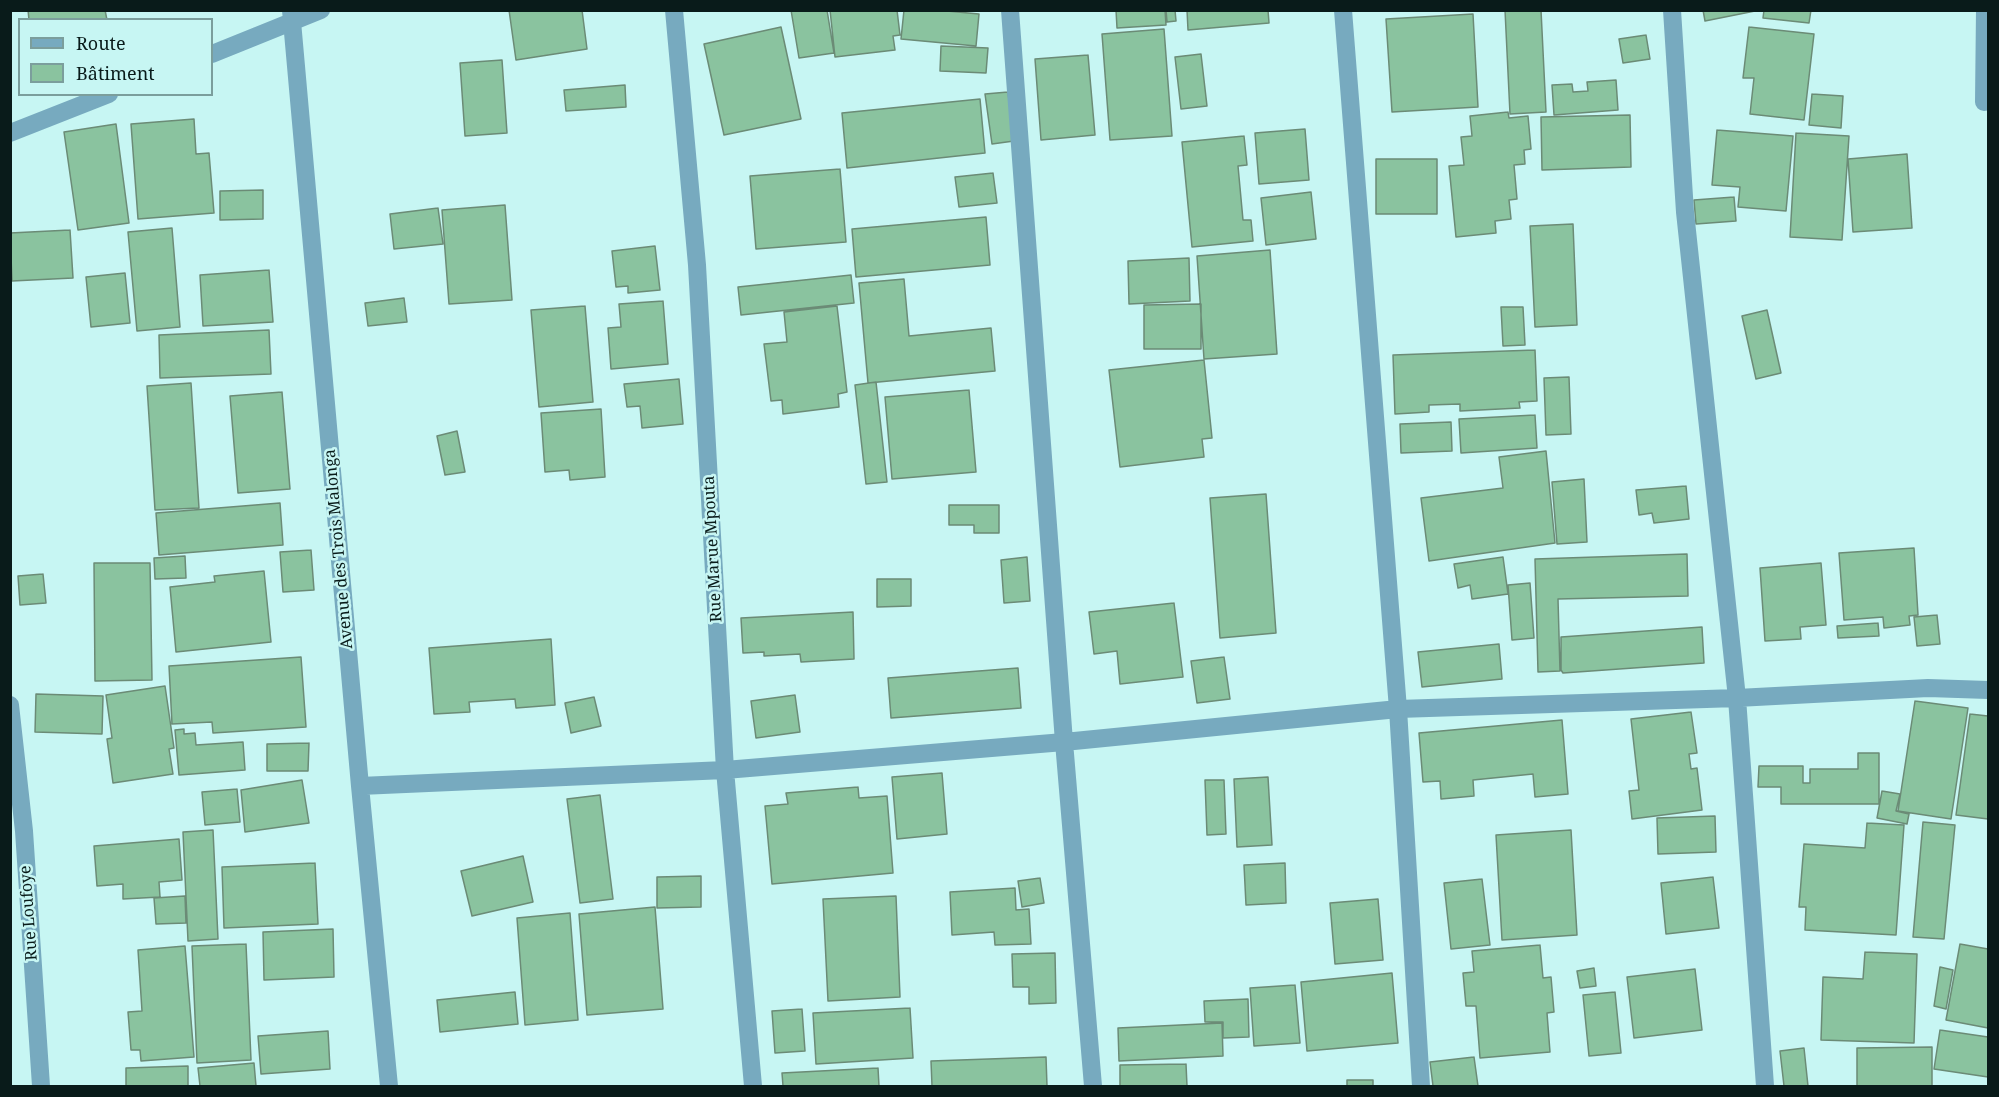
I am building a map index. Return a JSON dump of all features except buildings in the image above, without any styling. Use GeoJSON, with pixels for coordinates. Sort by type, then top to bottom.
{"type":"FeatureCollection","features":[{"type":"Feature","properties":{"kind":"street"},"geometry":{"type":"LineString","coordinates":[[213,54],[292,16],[321,10]]}},
{"type":"Feature","properties":{"kind":"street","name":"Rue Marue Mpouta"},"geometry":{"type":"LineString","coordinates":[[674,10],[697,265],[725,770],[753,1086]]}},
{"type":"Feature","properties":{"kind":"street"},"geometry":{"type":"LineString","coordinates":[[1010,10],[1064,742],[1093,1086]]}},
{"type":"Feature","properties":{"kind":"street"},"geometry":{"type":"LineString","coordinates":[[1343,10],[1398,709],[1421,1086]]}},
{"type":"Feature","properties":{"kind":"street"},"geometry":{"type":"LineString","coordinates":[[1672,10],[1685,213],[1737,698],[1765,1086]]}},
{"type":"Feature","properties":{"kind":"street"},"geometry":{"type":"LineString","coordinates":[[1984,102],[1985,10]]}},
{"type":"Feature","properties":{"kind":"street","name":"Avenue des Trois Malonga"},"geometry":{"type":"LineString","coordinates":[[292,16],[389,1086]]}},
{"type":"Feature","properties":{"kind":"street"},"geometry":{"type":"LineString","coordinates":[[10,133],[104,96]]}},
{"type":"Feature","properties":{"kind":"street"},"geometry":{"type":"LineString","coordinates":[[360,786],[725,770],[1064,742],[1398,709],[1737,698],[1928,688],[1989,690]]}},
{"type":"Feature","properties":{"kind":"street","name":"Rue Loufoye"},"geometry":{"type":"LineString","coordinates":[[10,705],[17,831],[41,1086]]}}]}
